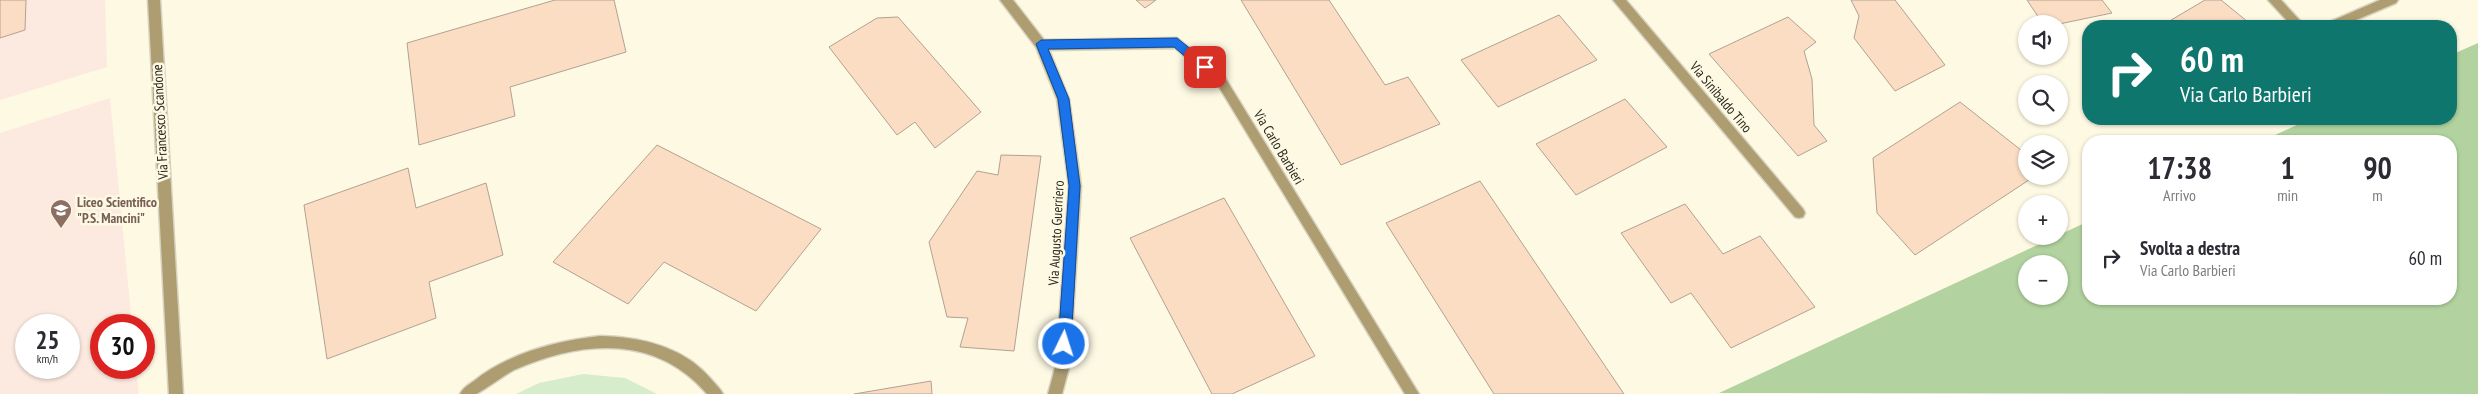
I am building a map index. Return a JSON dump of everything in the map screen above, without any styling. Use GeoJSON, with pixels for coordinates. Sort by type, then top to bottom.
{"type":"FeatureCollection","features":[{"type":"Feature","properties":{"kind":"street","name":"Via Francesco Scandone"},"geometry":{"type":"LineString","coordinates":[[154,0],[176,394]]}},
{"type":"Feature","properties":{"kind":"street","name":"Via Augusto Guerriero"},"geometry":{"type":"LineString","coordinates":[[1006,0],[1041,44],[1063,99],[1075,186],[1063,364],[1055,394]]}},
{"type":"Feature","properties":{"kind":"street","name":"Via Sinibaldo Tino"},"geometry":{"type":"LineString","coordinates":[[1619,0],[1799,214]]}},
{"type":"Feature","properties":{"kind":"street"},"geometry":{"type":"LineString","coordinates":[[2274,0],[2293,20]]}},
{"type":"Feature","properties":{"kind":"street"},"geometry":{"type":"LineString","coordinates":[[2345,20],[2392,0]]}},
{"type":"Feature","properties":{"kind":"street","name":"Via Carlo Barbieri"},"geometry":{"type":"LineString","coordinates":[[1041,44],[1177,43],[1220,78],[1412,394]]}},
{"type":"Feature","properties":{"kind":"street"},"geometry":{"type":"LineString","coordinates":[[467,394],[476,385],[532,355],[590,342],[645,346],[691,367],[716,394]]}},
{"type":"Feature","properties":{"kind":"shaded area"},"geometry":{"type":"Polygon","coordinates":[[[0,0],[105,0],[107,67],[0,100],[0,0]]]}},
{"type":"Feature","properties":{"kind":"shaded area","name":"Liceo Scientifico \"P.S. Mancini\""},"geometry":{"type":"Polygon","coordinates":[[[110,98],[131,314],[90,314],[90,379],[137,379],[139,394],[0,394],[0,133],[110,98]]]}},
{"type":"Feature","properties":{"kind":"green space"},"geometry":{"type":"Polygon","coordinates":[[[2478,43],[2478,394],[1719,393],[2037,245],[2068,245],[2068,231],[2082,224],[2082,305],[2457,305],[2457,135],[2275,135],[2297,125],[2457,125],[2457,52],[2478,43]]]}},
{"type":"Feature","properties":{"kind":"green space"},"geometry":{"type":"Polygon","coordinates":[[[583,374],[625,378],[657,394],[516,394],[539,383],[583,374]]]}},
{"type":"Feature","properties":{"kind":"building"},"geometry":{"type":"Polygon","coordinates":[[[0,0],[26,0],[25,30],[0,38],[0,0]]]}},
{"type":"Feature","properties":{"kind":"building"},"geometry":{"type":"Polygon","coordinates":[[[555,0],[614,0],[626,52],[510,87],[515,116],[419,145],[407,43],[555,0]]]}},
{"type":"Feature","properties":{"kind":"building"},"geometry":{"type":"Polygon","coordinates":[[[1136,0],[1156,0],[1145,8],[1136,0]]]}},
{"type":"Feature","properties":{"kind":"building"},"geometry":{"type":"Polygon","coordinates":[[[1241,0],[1329,0],[1385,85],[1408,77],[1440,124],[1341,165],[1241,0]]]}},
{"type":"Feature","properties":{"kind":"building"},"geometry":{"type":"Polygon","coordinates":[[[1851,0],[1895,0],[1945,65],[1895,91],[1854,38],[1859,16],[1851,0]]]}},
{"type":"Feature","properties":{"kind":"building"},"geometry":{"type":"Polygon","coordinates":[[[2027,0],[2102,0],[2112,13],[2068,22],[2068,15],[2037,15],[2027,0]]]}},
{"type":"Feature","properties":{"kind":"building"},"geometry":{"type":"Polygon","coordinates":[[[2205,0],[2221,0],[2246,20],[2171,20],[2205,0]]]}},
{"type":"Feature","properties":{"kind":"building"},"geometry":{"type":"Polygon","coordinates":[[[1559,15],[1597,60],[1498,107],[1461,60],[1559,15]]]}},
{"type":"Feature","properties":{"kind":"building"},"geometry":{"type":"Polygon","coordinates":[[[898,17],[981,112],[935,148],[915,122],[897,135],[829,47],[877,18],[898,17]]]}},
{"type":"Feature","properties":{"kind":"building"},"geometry":{"type":"Polygon","coordinates":[[[1788,17],[1816,42],[1804,51],[1812,79],[1814,125],[1827,141],[1798,156],[1709,54],[1788,17]]]}},
{"type":"Feature","properties":{"kind":"building"},"geometry":{"type":"Polygon","coordinates":[[[1625,99],[1667,147],[1576,195],[1536,144],[1625,99]]]}},
{"type":"Feature","properties":{"kind":"building"},"geometry":{"type":"Polygon","coordinates":[[[1960,102],[2018,148],[2018,185],[2021,185],[1915,255],[1877,213],[1873,158],[1960,102]]]}},
{"type":"Feature","properties":{"kind":"building"},"geometry":{"type":"Polygon","coordinates":[[[657,145],[821,229],[756,311],[664,262],[628,304],[553,262],[657,145]]]}},
{"type":"Feature","properties":{"kind":"building"},"geometry":{"type":"Polygon","coordinates":[[[1001,155],[1041,156],[1014,351],[960,347],[968,318],[947,317],[929,242],[977,171],[998,175],[1001,155]]]}},
{"type":"Feature","properties":{"kind":"building"},"geometry":{"type":"Polygon","coordinates":[[[408,168],[416,208],[486,183],[503,255],[429,282],[436,318],[327,359],[304,205],[408,168]]]}},
{"type":"Feature","properties":{"kind":"building"},"geometry":{"type":"Polygon","coordinates":[[[1480,181],[1624,394],[1494,394],[1386,223],[1480,181]]]}},
{"type":"Feature","properties":{"kind":"building"},"geometry":{"type":"Polygon","coordinates":[[[1224,198],[1315,356],[1232,394],[1212,394],[1130,238],[1224,198]]]}},
{"type":"Feature","properties":{"kind":"building"},"geometry":{"type":"Polygon","coordinates":[[[1685,204],[1723,254],[1760,236],[1815,307],[1731,348],[1691,293],[1671,303],[1621,233],[1685,204]]]}},
{"type":"Feature","properties":{"kind":"building"},"geometry":{"type":"Polygon","coordinates":[[[931,381],[932,394],[854,394],[931,381]]]}},
{"type":"Feature","properties":{"kind":"place","name":"Liceo Scientifico \"P.S. Mancini\""},"geometry":{"type":"Point","coordinates":[61,229]}},
{"type":"Feature","properties":{"kind":"route"},"geometry":{"type":"LineString","coordinates":[[1064,344],[1075,186],[1063,99],[1041,44],[1177,43],[1205,67]]}}]}
